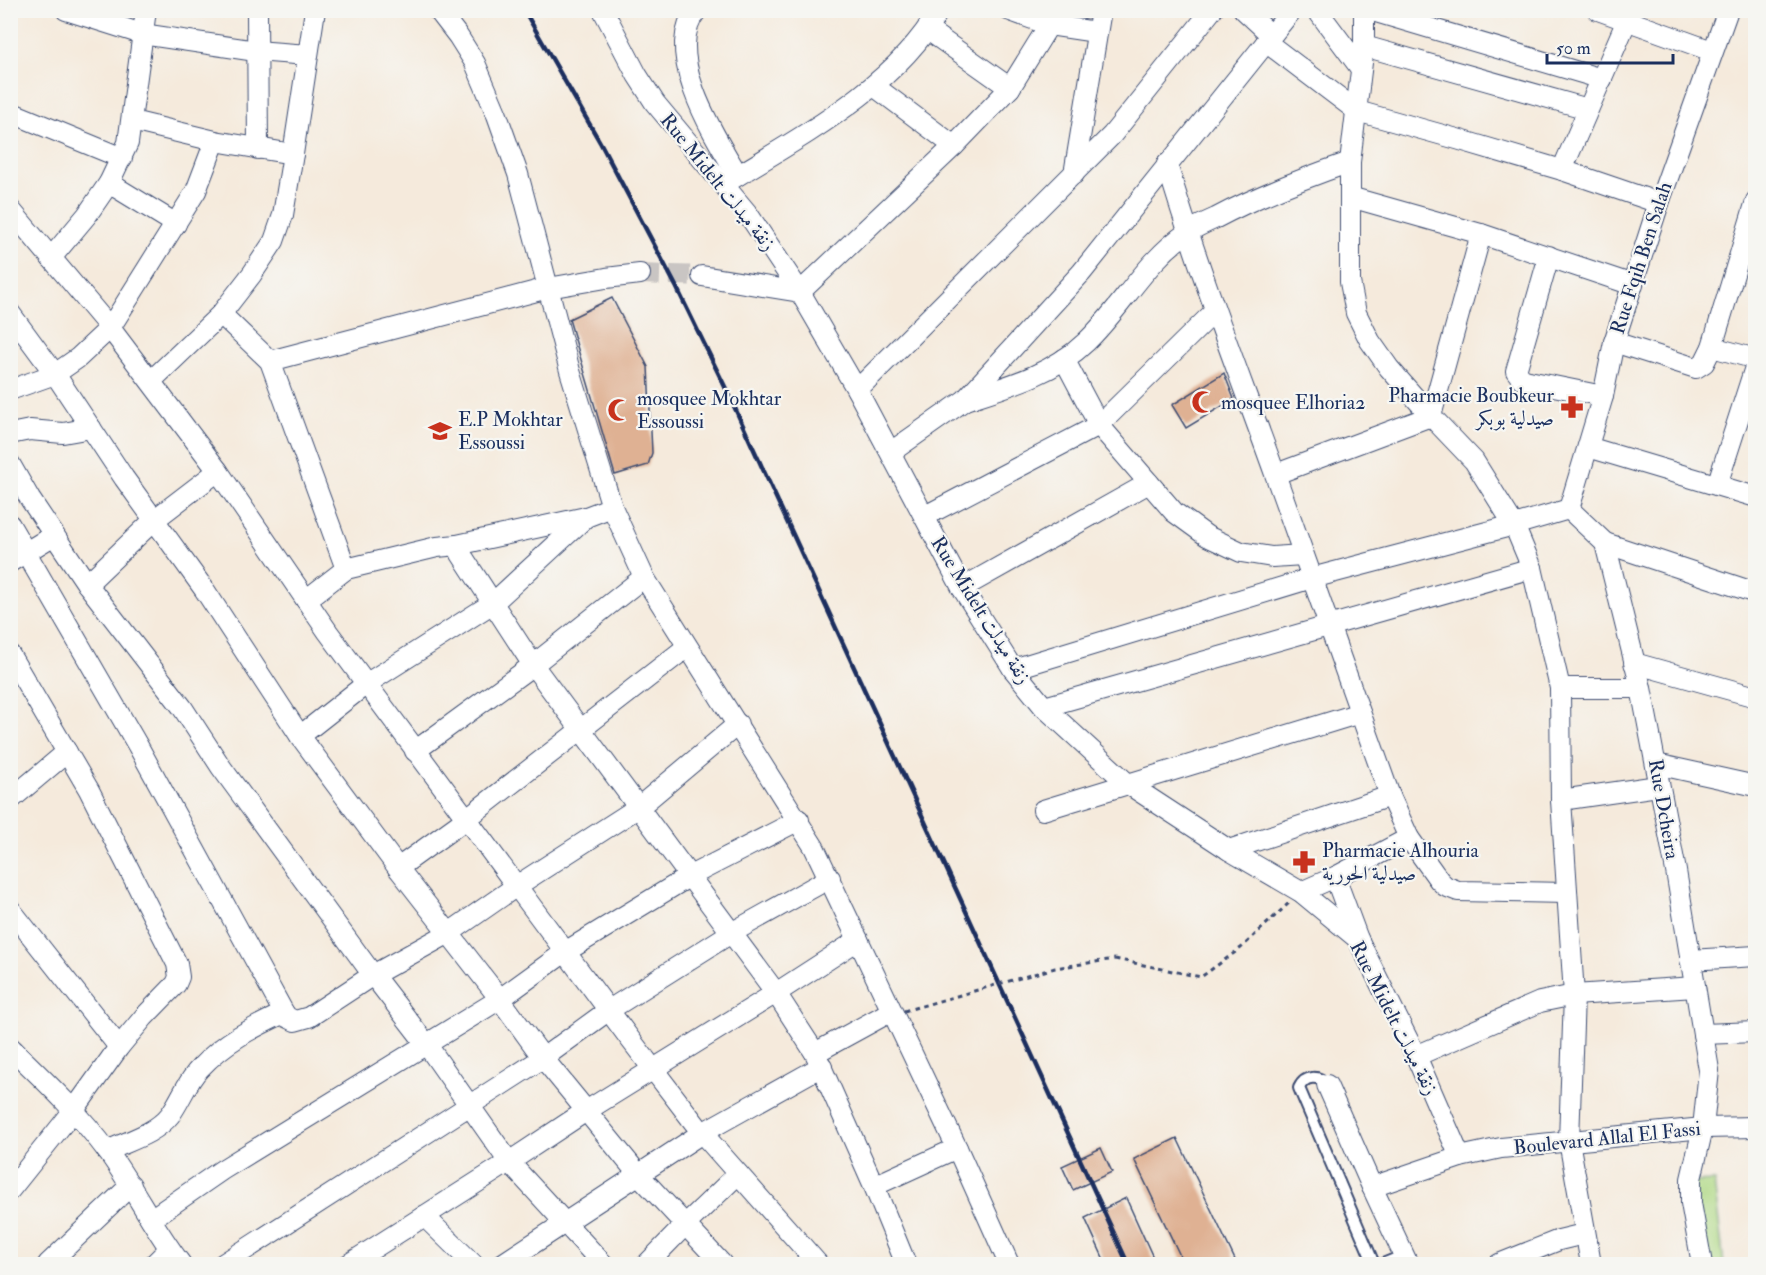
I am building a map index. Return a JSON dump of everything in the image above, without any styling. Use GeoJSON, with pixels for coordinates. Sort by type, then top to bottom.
{"type":"FeatureCollection","features":[{"type":"Feature","properties":{"kind":"street"},"geometry":{"type":"LineString","coordinates":[[66,10],[142,34],[256,51],[308,55]]}},
{"type":"Feature","properties":{"kind":"street"},"geometry":{"type":"LineString","coordinates":[[51,258],[87,215],[109,183],[128,143],[146,10]]}},
{"type":"Feature","properties":{"kind":"street"},"geometry":{"type":"LineString","coordinates":[[257,10],[258,148]]}},
{"type":"Feature","properties":{"kind":"street"},"geometry":{"type":"LineString","coordinates":[[151,381],[221,314],[252,274],[274,240],[283,215],[315,10]]}},
{"type":"Feature","properties":{"kind":"street"},"geometry":{"type":"LineString","coordinates":[[438,10],[475,63],[518,174],[570,371],[612,507],[644,577],[799,820],[830,878],[858,940],[897,1011],[1009,1264]]}},
{"type":"Feature","properties":{"kind":"street","name":"Rue Midelt زنقة ميدلت"},"geometry":{"type":"LineString","coordinates":[[603,10],[637,75],[655,103],[731,180],[857,390],[962,588],[1013,669],[1044,707],[1128,784],[1228,850],[1301,892],[1358,939],[1416,1056],[1460,1156]]}},
{"type":"Feature","properties":{"kind":"street"},"geometry":{"type":"LineString","coordinates":[[697,10],[691,20],[686,58],[693,87],[731,180],[874,86],[928,30],[939,10]]}},
{"type":"Feature","properties":{"kind":"street"},"geometry":{"type":"LineString","coordinates":[[1008,10],[1051,18],[1096,32]]}},
{"type":"Feature","properties":{"kind":"street"},"geometry":{"type":"LineString","coordinates":[[1074,174],[1101,10]]}},
{"type":"Feature","properties":{"kind":"street"},"geometry":{"type":"LineString","coordinates":[[857,390],[1074,174],[1129,115],[1212,10]]}},
{"type":"Feature","properties":{"kind":"street"},"geometry":{"type":"LineString","coordinates":[[1244,10],[1269,39],[1357,111],[1562,170],[1659,203]]}},
{"type":"Feature","properties":{"kind":"street"},"geometry":{"type":"LineString","coordinates":[[891,452],[965,400],[1082,272],[1292,10]]}},
{"type":"Feature","properties":{"kind":"street"},"geometry":{"type":"LineString","coordinates":[[1317,10],[1361,69]]}},
{"type":"Feature","properties":{"kind":"street"},"geometry":{"type":"LineString","coordinates":[[1364,10],[1364,46],[1350,162],[1350,282],[1356,313],[1370,341],[1389,368],[1474,461],[1514,525],[1532,568],[1560,688],[1561,800],[1574,995],[1569,1141],[1591,1264]]}},
{"type":"Feature","properties":{"kind":"street"},"geometry":{"type":"LineString","coordinates":[[1369,10],[1602,79]]}},
{"type":"Feature","properties":{"kind":"street"},"geometry":{"type":"LineString","coordinates":[[1598,10],[1712,51]]}},
{"type":"Feature","properties":{"kind":"street","name":"Rue Fqih Ben Salah"},"geometry":{"type":"LineString","coordinates":[[1569,509],[1603,396],[1614,342],[1659,203],[1728,10]]}},
{"type":"Feature","properties":{"kind":"street"},"geometry":{"type":"LineString","coordinates":[[702,276],[800,292],[954,146],[1010,88],[1051,18]]}},
{"type":"Feature","properties":{"kind":"street"},"geometry":{"type":"LineString","coordinates":[[1562,170],[1627,20]]}},
{"type":"Feature","properties":{"kind":"street"},"geometry":{"type":"LineString","coordinates":[[928,30],[1010,88]]}},
{"type":"Feature","properties":{"kind":"street"},"geometry":{"type":"LineString","coordinates":[[1364,46],[1588,109]]}},
{"type":"Feature","properties":{"kind":"street"},"geometry":{"type":"LineString","coordinates":[[874,86],[954,146]]}},
{"type":"Feature","properties":{"kind":"street"},"geometry":{"type":"LineString","coordinates":[[10,112],[122,158]]}},
{"type":"Feature","properties":{"kind":"street"},"geometry":{"type":"LineString","coordinates":[[132,121],[215,141],[293,154]]}},
{"type":"Feature","properties":{"kind":"street"},"geometry":{"type":"LineString","coordinates":[[10,390],[55,374],[78,358],[110,328],[196,191],[215,141]]}},
{"type":"Feature","properties":{"kind":"street"},"geometry":{"type":"LineString","coordinates":[[965,400],[1020,382],[1064,360],[1086,342],[1141,275],[1187,232],[1238,206],[1350,162]]}},
{"type":"Feature","properties":{"kind":"street"},"geometry":{"type":"LineString","coordinates":[[1167,164],[1214,312],[1276,474],[1390,796],[1409,838],[1439,880],[1445,886],[1458,891],[1567,893]]}},
{"type":"Feature","properties":{"kind":"street"},"geometry":{"type":"LineString","coordinates":[[109,183],[176,224]]}},
{"type":"Feature","properties":{"kind":"street"},"geometry":{"type":"LineString","coordinates":[[1350,197],[1481,234],[1633,285]]}},
{"type":"Feature","properties":{"kind":"street"},"geometry":{"type":"LineString","coordinates":[[1614,342],[1696,368],[1704,363],[1712,347],[1755,201]]}},
{"type":"Feature","properties":{"kind":"street"},"geometry":{"type":"LineString","coordinates":[[10,209],[110,328],[151,381],[218,471],[306,600],[415,751],[518,885],[565,952],[702,1133],[818,1264]]}},
{"type":"Feature","properties":{"kind":"street"},"geometry":{"type":"LineString","coordinates":[[1431,416],[1481,234]]}},
{"type":"Feature","properties":{"kind":"street"},"geometry":{"type":"LineString","coordinates":[[1549,256],[1516,371],[1522,379],[1603,396]]}},
{"type":"Feature","properties":{"kind":"street"},"geometry":{"type":"LineString","coordinates":[[270,361],[548,288],[640,274]]}},
{"type":"Feature","properties":{"kind":"street"},"geometry":{"type":"LineString","coordinates":[[925,516],[1099,426],[1214,312]]}},
{"type":"Feature","properties":{"kind":"street"},"geometry":{"type":"LineString","coordinates":[[10,313],[210,598],[300,736],[398,868],[543,1058],[638,1174],[722,1264]]}},
{"type":"Feature","properties":{"kind":"street"},"geometry":{"type":"LineString","coordinates":[[221,314],[270,361],[346,568]]}},
{"type":"Feature","properties":{"kind":"street"},"geometry":{"type":"LineString","coordinates":[[1712,347],[1755,359]]}},
{"type":"Feature","properties":{"kind":"street"},"geometry":{"type":"LineString","coordinates":[[1064,360],[1099,426],[1174,512],[1207,536],[1241,552],[1272,557],[1303,555]]}},
{"type":"Feature","properties":{"kind":"street"},"geometry":{"type":"LineString","coordinates":[[1717,485],[1755,364]]}},
{"type":"Feature","properties":{"kind":"street"},"geometry":{"type":"LineString","coordinates":[[1276,474],[1431,416]]}},
{"type":"Feature","properties":{"kind":"street"},"geometry":{"type":"LineString","coordinates":[[10,434],[30,430],[63,434],[91,428]]}},
{"type":"Feature","properties":{"kind":"street"},"geometry":{"type":"LineString","coordinates":[[1588,447],[1755,497]]}},
{"type":"Feature","properties":{"kind":"street"},"geometry":{"type":"LineString","coordinates":[[10,464],[30,499],[87,584],[182,707],[221,767],[427,1045],[509,1162],[603,1264]]}},
{"type":"Feature","properties":{"kind":"street"},"geometry":{"type":"LineString","coordinates":[[87,584],[154,520],[218,471]]}},
{"type":"Feature","properties":{"kind":"street"},"geometry":{"type":"LineString","coordinates":[[962,588],[1149,483]]}},
{"type":"Feature","properties":{"kind":"street"},"geometry":{"type":"LineString","coordinates":[[306,600],[346,568],[586,517],[612,507]]}},
{"type":"Feature","properties":{"kind":"street"},"geometry":{"type":"LineString","coordinates":[[1013,669],[1312,578],[1569,509],[1605,543],[1755,593]]}},
{"type":"Feature","properties":{"kind":"street"},"geometry":{"type":"LineString","coordinates":[[300,736],[366,684],[493,603],[586,517]]}},
{"type":"Feature","properties":{"kind":"street"},"geometry":{"type":"LineString","coordinates":[[10,525],[19,557],[138,746],[284,1013],[295,1021],[309,1017],[374,975],[449,933],[518,885],[639,807],[738,724]]}},
{"type":"Feature","properties":{"kind":"street"},"geometry":{"type":"LineString","coordinates":[[19,557],[54,535]]}},
{"type":"Feature","properties":{"kind":"street","name":"Rue Dcheira"},"geometry":{"type":"LineString","coordinates":[[1605,543],[1641,688],[1656,764],[1709,1070],[1703,1128],[1691,1179],[1691,1203],[1702,1264]]}},
{"type":"Feature","properties":{"kind":"street"},"geometry":{"type":"LineString","coordinates":[[457,545],[533,664],[776,993],[818,1060],[906,1264]]}},
{"type":"Feature","properties":{"kind":"street"},"geometry":{"type":"LineString","coordinates":[[1044,707],[1532,568]]}},
{"type":"Feature","properties":{"kind":"street"},"geometry":{"type":"LineString","coordinates":[[415,751],[533,664],[644,577]]}},
{"type":"Feature","properties":{"kind":"street"},"geometry":{"type":"LineString","coordinates":[[398,868],[466,819],[687,647]]}},
{"type":"Feature","properties":{"kind":"street"},"geometry":{"type":"LineString","coordinates":[[1634,663],[1755,697]]}},
{"type":"Feature","properties":{"kind":"street"},"geometry":{"type":"LineString","coordinates":[[10,1190],[74,1110],[119,1047],[176,984],[179,977],[177,964],[89,790],[14,669]]}},
{"type":"Feature","properties":{"kind":"street"},"geometry":{"type":"LineString","coordinates":[[1560,688],[1641,688]]}},
{"type":"Feature","properties":{"kind":"street"},"geometry":{"type":"LineString","coordinates":[[1043,810],[1360,713]]}},
{"type":"Feature","properties":{"kind":"street"},"geometry":{"type":"LineString","coordinates":[[10,800],[67,752]]}},
{"type":"Feature","properties":{"kind":"street"},"geometry":{"type":"LineString","coordinates":[[1656,764],[1755,786]]}},
{"type":"Feature","properties":{"kind":"street"},"geometry":{"type":"LineString","coordinates":[[1561,800],[1658,786]]}},
{"type":"Feature","properties":{"kind":"street"},"geometry":{"type":"LineString","coordinates":[[1228,850],[1390,796]]}},
{"type":"Feature","properties":{"kind":"street"},"geometry":{"type":"LineString","coordinates":[[151,1219],[222,1170],[500,999],[565,952],[690,876],[799,820]]}},
{"type":"Feature","properties":{"kind":"street"},"geometry":{"type":"LineString","coordinates":[[1301,892],[1409,838]]}},
{"type":"Feature","properties":{"kind":"street"},"geometry":{"type":"LineString","coordinates":[[1335,877],[1358,939]]}},
{"type":"Feature","properties":{"kind":"street"},"geometry":{"type":"LineString","coordinates":[[223,1264],[543,1058],[609,1010],[730,933],[830,878]]}},
{"type":"Feature","properties":{"kind":"street"},"geometry":{"type":"LineString","coordinates":[[10,909],[17,932],[119,1047]]}},
{"type":"Feature","properties":{"kind":"street"},"geometry":{"type":"LineString","coordinates":[[357,1262],[586,1110],[858,940]]}},
{"type":"Feature","properties":{"kind":"street"},"geometry":{"type":"LineString","coordinates":[[1690,960],[1755,956]]}},
{"type":"Feature","properties":{"kind":"street"},"geometry":{"type":"LineString","coordinates":[[1416,1056],[1530,1006],[1574,995],[1695,987]]}},
{"type":"Feature","properties":{"kind":"street"},"geometry":{"type":"LineString","coordinates":[[502,1264],[702,1133],[897,1011]]}},
{"type":"Feature","properties":{"kind":"street"},"geometry":{"type":"LineString","coordinates":[[107,1151],[160,1126],[197,1071],[210,1058],[240,1034],[284,1013]]}},
{"type":"Feature","properties":{"kind":"street"},"geometry":{"type":"LineString","coordinates":[[1703,1034],[1755,1032]]}},
{"type":"Feature","properties":{"kind":"street"},"geometry":{"type":"LineString","coordinates":[[10,1047],[74,1110],[107,1151],[131,1185],[169,1249],[181,1264]]}},
{"type":"Feature","properties":{"kind":"street"},"geometry":{"type":"LineString","coordinates":[[1327,1085],[1406,1260]]}},
{"type":"Feature","properties":{"kind":"street","name":"Boulevard Allal El Fassi"},"geometry":{"type":"LineString","coordinates":[[1372,1187],[1460,1156],[1501,1148],[1703,1128],[1755,1126]]}},
{"type":"Feature","properties":{"kind":"street"},"geometry":{"type":"LineString","coordinates":[[874,1186],[957,1148]]}},
{"type":"Feature","properties":{"kind":"street"},"geometry":{"type":"LineString","coordinates":[[647,1264],[738,1173]]}},
{"type":"Feature","properties":{"kind":"street"},"geometry":{"type":"LineString","coordinates":[[48,1264],[131,1185]]}},
{"type":"Feature","properties":{"kind":"street"},"geometry":{"type":"LineString","coordinates":[[424,1216],[472,1264]]}},
{"type":"Feature","properties":{"kind":"street"},"geometry":{"type":"LineString","coordinates":[[1499,1264],[1560,1240],[1584,1234]]}},
{"type":"Feature","properties":{"kind":"street"},"geometry":{"type":"LineString","coordinates":[[154,1264],[169,1249]]}},
{"type":"Feature","properties":{"kind":"lane"},"geometry":{"type":"LineString","coordinates":[[1327,1085],[1322,1079],[1312,1077],[1301,1083],[1299,1088],[1374,1264]]}},
{"type":"Feature","properties":{"kind":"lane"},"geometry":{"type":"LineString","coordinates":[[1383,1264],[1406,1260]]}},
{"type":"Feature","properties":{"kind":"path"},"geometry":{"type":"LineString","coordinates":[[897,1011],[1055,968],[1115,959],[1201,977],[1241,948],[1301,892]]}},
{"type":"Feature","properties":{"kind":"green space"},"geometry":{"type":"Polygon","coordinates":[[[1714,1181],[1724,1264],[1706,1264],[1692,1182],[1714,1181]]]}},
{"type":"Feature","properties":{"kind":"building","name":"mosquee Mokhtar Essoussi"},"geometry":{"type":"Polygon","coordinates":[[[612,298],[648,367],[652,453],[648,465],[615,475],[569,319],[612,298]]]}},
{"type":"Feature","properties":{"kind":"building","name":"mosquee Elhoria2"},"geometry":{"type":"Polygon","coordinates":[[[1224,373],[1234,399],[1186,428],[1172,405],[1224,373]]]}},
{"type":"Feature","properties":{"kind":"building"},"geometry":{"type":"Polygon","coordinates":[[[1177,1138],[1237,1264],[1184,1264],[1134,1159],[1177,1138]]]}},
{"type":"Feature","properties":{"kind":"building"},"geometry":{"type":"Polygon","coordinates":[[[1101,1148],[1112,1172],[1073,1190],[1062,1166],[1101,1148]]]}},
{"type":"Feature","properties":{"kind":"building"},"geometry":{"type":"Polygon","coordinates":[[[1126,1198],[1156,1264],[1106,1264],[1085,1218],[1126,1198]]]}},
{"type":"Feature","properties":{"kind":"tunnel"},"geometry":{"type":"LineString","coordinates":[[640,274],[702,276]]}},
{"type":"Feature","properties":{"kind":"railway"},"geometry":{"type":"LineString","coordinates":[[524,10],[601,144],[677,288],[728,393],[1128,1264]]}},
{"type":"Feature","properties":{"kind":"place","name":"mosquee Elhoria2"},"geometry":{"type":"Point","coordinates":[1203,402]}},
{"type":"Feature","properties":{"kind":"place","name":"Pharmacie Boubkeur صيدلية بوبكر"},"geometry":{"type":"Point","coordinates":[1572,407]}},
{"type":"Feature","properties":{"kind":"place","name":"mosquee Mokhtar Essoussi"},"geometry":{"type":"Point","coordinates":[619,410]}},
{"type":"Feature","properties":{"kind":"place","name":"E.P Mokhtar Essoussi"},"geometry":{"type":"Point","coordinates":[440,431]}},
{"type":"Feature","properties":{"kind":"place","name":"Pharmacie Alhouria صيدلية الحورية"},"geometry":{"type":"Point","coordinates":[1304,862]}}]}
